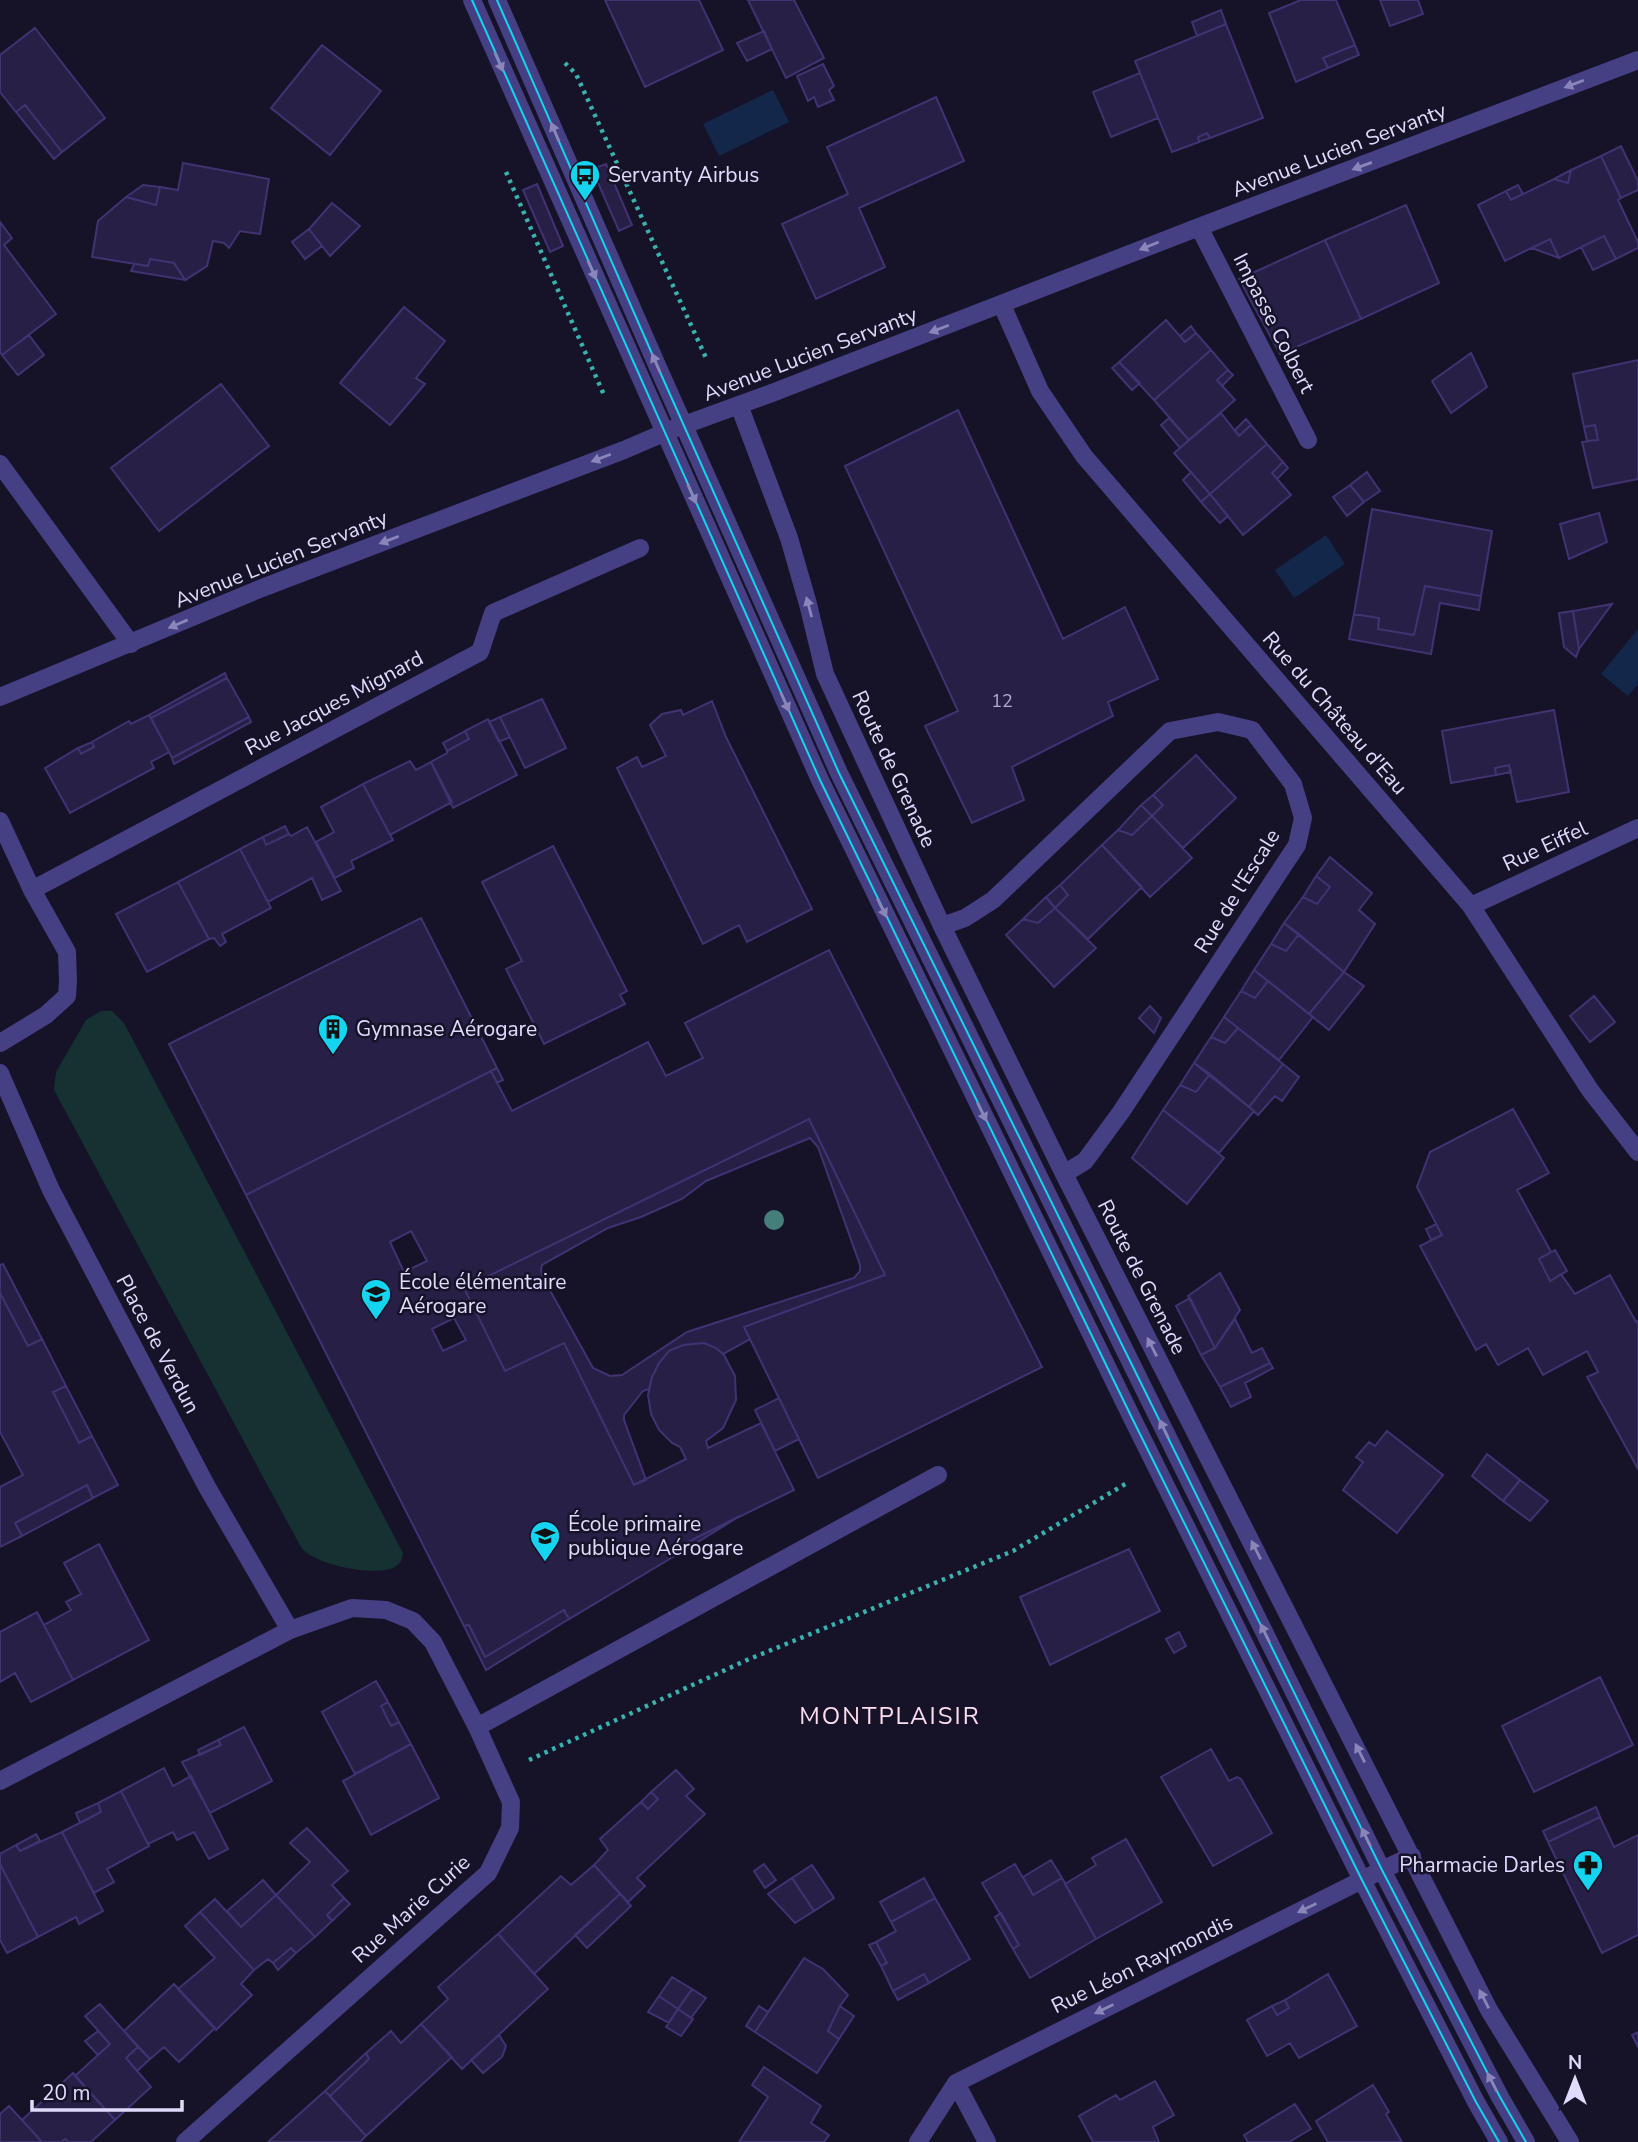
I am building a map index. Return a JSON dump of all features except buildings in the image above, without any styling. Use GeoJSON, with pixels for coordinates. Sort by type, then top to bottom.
{"type":"FeatureCollection","features":[{"type":"Feature","properties":{"kind":"street"},"geometry":{"type":"LineString","coordinates":[[472,0],[820,780],[1362,1881],[1499,2142]]}},
{"type":"Feature","properties":{"kind":"street"},"geometry":{"type":"LineString","coordinates":[[497,0],[839,772],[1382,1870],[1525,2142]]}},
{"type":"Feature","properties":{"kind":"street","name":"Avenue Lucien Servanty"},"geometry":{"type":"LineString","coordinates":[[0,697],[262,588],[1199,226],[1638,60]]}},
{"type":"Feature","properties":{"kind":"street","name":"Impasse Colbert"},"geometry":{"type":"LineString","coordinates":[[1199,226],[1308,440]]}},
{"type":"Feature","properties":{"kind":"street","name":"Rue du Château d'Eau"},"geometry":{"type":"LineString","coordinates":[[1002,304],[1040,391],[1084,456],[1471,906],[1590,1090],[1638,1152]]}},
{"type":"Feature","properties":{"kind":"street","name":"Route de Grenade"},"geometry":{"type":"LineString","coordinates":[[739,405],[789,538],[825,674],[942,926],[1064,1174],[1489,2010],[1570,2142]]}},
{"type":"Feature","properties":{"kind":"street"},"geometry":{"type":"LineString","coordinates":[[0,464],[131,644]]}},
{"type":"Feature","properties":{"kind":"street","name":"Rue Jacques Mignard"},"geometry":{"type":"LineString","coordinates":[[33,890],[480,652],[493,613],[640,548]]}},
{"type":"Feature","properties":{"kind":"street","name":"Rue de l'Escale"},"geometry":{"type":"LineString","coordinates":[[942,926],[965,918],[993,900],[1170,732],[1218,722],[1252,730],[1293,784],[1303,818],[1297,845],[1121,1112],[1085,1161],[1064,1174]]}},
{"type":"Feature","properties":{"kind":"street"},"geometry":{"type":"LineString","coordinates":[[0,821],[67,952],[68,981],[67,996],[47,1015],[0,1042]]}},
{"type":"Feature","properties":{"kind":"street","name":"Rue Eiffel"},"geometry":{"type":"LineString","coordinates":[[1471,906],[1638,828]]}},
{"type":"Feature","properties":{"kind":"street","name":"Place de Verdun"},"geometry":{"type":"LineString","coordinates":[[0,1073],[57,1203],[214,1499],[290,1630]]}},
{"type":"Feature","properties":{"kind":"street"},"geometry":{"type":"LineString","coordinates":[[477,1727],[938,1475]]}},
{"type":"Feature","properties":{"kind":"street","name":"Rue Marie Curie"},"geometry":{"type":"LineString","coordinates":[[0,1780],[290,1630],[352,1608],[386,1609],[413,1621],[433,1642],[477,1727],[511,1802],[510,1828],[488,1873],[185,2142]]}},
{"type":"Feature","properties":{"kind":"street","name":"Rue Léon Raymondis"},"geometry":{"type":"LineString","coordinates":[[956,2083],[1412,1856]]}},
{"type":"Feature","properties":{"kind":"street"},"geometry":{"type":"LineString","coordinates":[[918,2142],[956,2083],[987,2142]]}},
{"type":"Feature","properties":{"kind":"path"},"geometry":{"type":"LineString","coordinates":[[557,55],[576,74],[707,360]]}},
{"type":"Feature","properties":{"kind":"path"},"geometry":{"type":"LineString","coordinates":[[500,1774],[747,1660],[1013,1551],[1130,1482]]}},
{"type":"Feature","properties":{"kind":"green space"},"geometry":{"type":"Polygon","coordinates":[[[101,1011],[112,1011],[124,1023],[403,1553],[396,1566],[379,1571],[344,1567],[323,1561],[302,1549],[54,1090],[56,1072],[86,1020],[101,1011]]]}},
{"type":"Feature","properties":{"kind":"water"},"geometry":{"type":"Polygon","coordinates":[[[773,90],[789,122],[719,156],[703,124],[773,90]]]}},
{"type":"Feature","properties":{"kind":"water"},"geometry":{"type":"Polygon","coordinates":[[[1326,535],[1345,564],[1294,598],[1275,570],[1326,535]]]}},
{"type":"Feature","properties":{"kind":"water"},"geometry":{"type":"Polygon","coordinates":[[[1638,629],[1638,684],[1628,696],[1601,674],[1638,629]]]}},
{"type":"Feature","properties":{"kind":"tram line"},"geometry":{"type":"LineString","coordinates":[[472,0],[820,780],[1362,1880],[1499,2142]]}},
{"type":"Feature","properties":{"kind":"tram line"},"geometry":{"type":"LineString","coordinates":[[497,0],[839,773],[1382,1870],[1526,2142]]}},
{"type":"Feature","properties":{"kind":"place","name":"Servanty Airbus"},"geometry":{"type":"Point","coordinates":[585,202]}},
{"type":"Feature","properties":{"kind":"place","name":"Gymnase Aérogare"},"geometry":{"type":"Point","coordinates":[333,1056]}},
{"type":"Feature","properties":{"kind":"place","name":"École élémentaire Aérogare"},"geometry":{"type":"Point","coordinates":[376,1321]}},
{"type":"Feature","properties":{"kind":"place","name":"École primaire publique Aérogare"},"geometry":{"type":"Point","coordinates":[545,1563]}},
{"type":"Feature","properties":{"kind":"place","name":"Pharmacie Darles"},"geometry":{"type":"Point","coordinates":[1588,1892]}},
{"type":"Feature","properties":{"kind":"district","name":"MONTPLAISIR"},"geometry":{"type":"Point","coordinates":[890,1716]}}]}
